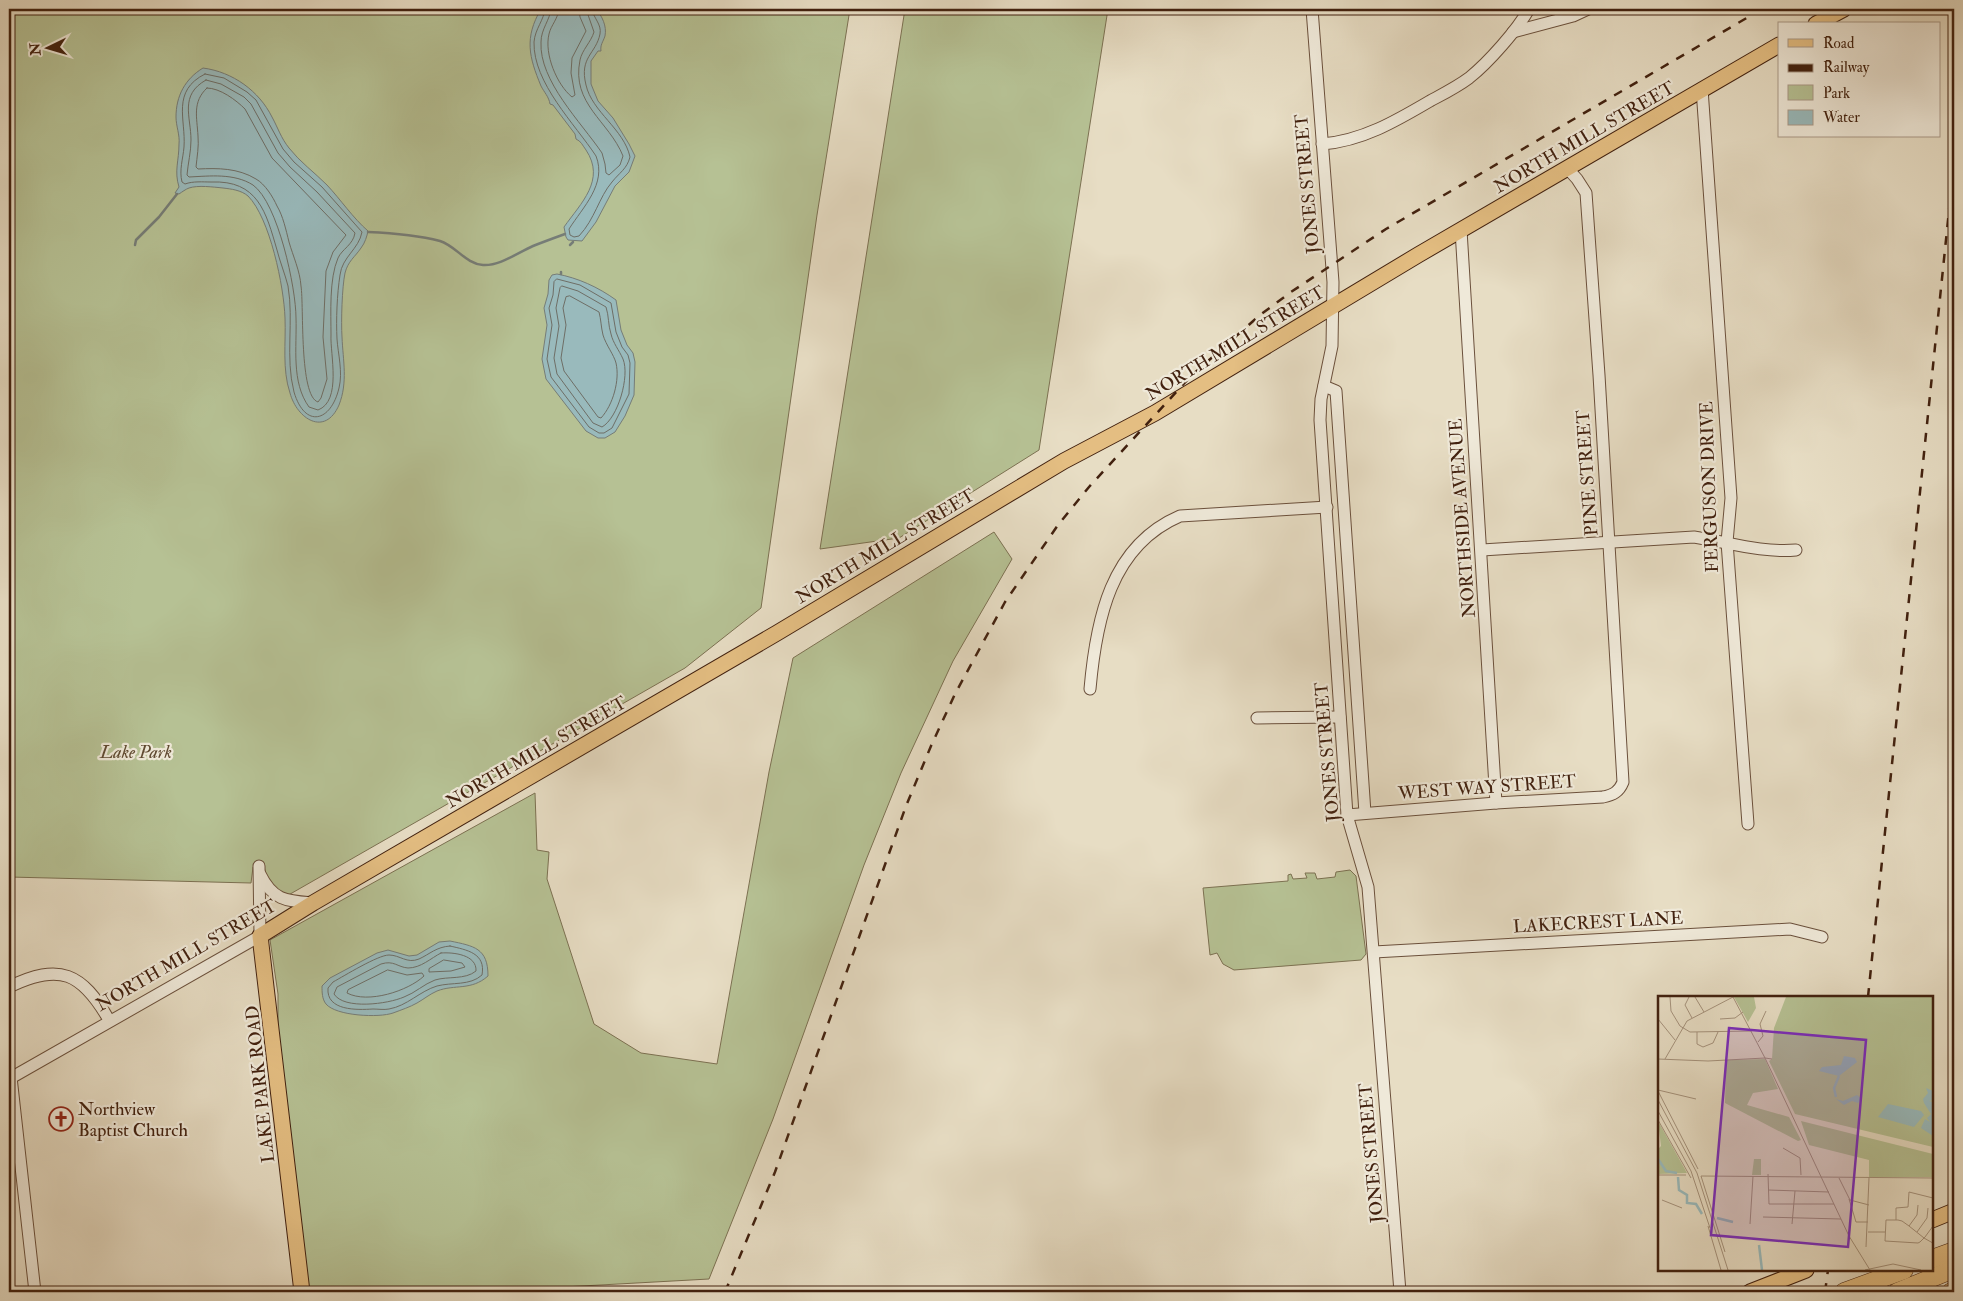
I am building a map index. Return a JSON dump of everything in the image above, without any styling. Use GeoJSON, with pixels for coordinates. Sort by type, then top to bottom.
{"type":"FeatureCollection","features":[{"type":"Feature","properties":{"kind":"highway"},"geometry":{"type":"LineString","coordinates":[[1933,1259],[1954,1251]]}},
{"type":"Feature","properties":{"kind":"highway"},"geometry":{"type":"LineString","coordinates":[[1897,1292],[1954,1269]]}},
{"type":"Feature","properties":{"kind":"highway"},"geometry":{"type":"LineString","coordinates":[[1844,1292],[1901,1271]]}},
{"type":"Feature","properties":{"kind":"main road"},"geometry":{"type":"LineString","coordinates":[[1819,22],[1837,11]]}},
{"type":"Feature","properties":{"kind":"main road","name":"NORTH MILL STREET"},"geometry":{"type":"LineString","coordinates":[[260,936],[785,628],[1064,461],[1156,413],[1461,230],[1778,46]]}},
{"type":"Feature","properties":{"kind":"main road","name":"LAKE PARK ROAD"},"geometry":{"type":"LineString","coordinates":[[260,936],[302,1292]]}},
{"type":"Feature","properties":{"kind":"main road"},"geometry":{"type":"LineString","coordinates":[[1933,1220],[1954,1211]]}},
{"type":"Feature","properties":{"kind":"main road"},"geometry":{"type":"LineString","coordinates":[[1750,1292],[1803,1271]]}},
{"type":"Feature","properties":{"kind":"street","name":"JONES STREET"},"geometry":{"type":"LineString","coordinates":[[1312,9],[1332,282],[1332,346],[1320,414],[1340,717],[1347,815],[1368,887],[1400,1292]]}},
{"type":"Feature","properties":{"kind":"street"},"geometry":{"type":"LineString","coordinates":[[1322,144],[1346,141],[1371,132],[1402,118],[1456,87],[1482,66],[1513,32],[1529,9]]}},
{"type":"Feature","properties":{"kind":"street"},"geometry":{"type":"LineString","coordinates":[[1513,32],[1573,16],[1588,9]]}},
{"type":"Feature","properties":{"kind":"street","name":"FERGUSON DRIVE"},"geometry":{"type":"LineString","coordinates":[[1702,89],[1731,498],[1727,542],[1748,824]]}},
{"type":"Feature","properties":{"kind":"street","name":"PINE STREET"},"geometry":{"type":"LineString","coordinates":[[1568,169],[1586,193],[1623,782]]}},
{"type":"Feature","properties":{"kind":"street","name":"NORTHSIDE AVENUE"},"geometry":{"type":"LineString","coordinates":[[1461,230],[1496,803]]}},
{"type":"Feature","properties":{"kind":"street","name":"JONES STREET"},"geometry":{"type":"LineString","coordinates":[[1324,386],[1336,391],[1365,813]]}},
{"type":"Feature","properties":{"kind":"street"},"geometry":{"type":"LineString","coordinates":[[1090,689],[1099,625],[1108,594],[1121,568],[1131,554],[1144,538],[1158,527],[1180,516],[1327,507]]}},
{"type":"Feature","properties":{"kind":"street"},"geometry":{"type":"LineString","coordinates":[[1482,550],[1694,537],[1727,542],[1751,549],[1796,550]]}},
{"type":"Feature","properties":{"kind":"street"},"geometry":{"type":"LineString","coordinates":[[1257,718],[1340,717]]}},
{"type":"Feature","properties":{"kind":"street","name":"WEST WAY STREET"},"geometry":{"type":"LineString","coordinates":[[1347,815],[1496,803],[1603,797],[1613,795],[1621,788],[1623,782]]}},
{"type":"Feature","properties":{"kind":"street","name":"LAKE PARK ROAD"},"geometry":{"type":"LineString","coordinates":[[260,936],[259,869],[267,888],[280,898],[288,901],[314,903]]}},
{"type":"Feature","properties":{"kind":"street","name":"LAKECREST LANE"},"geometry":{"type":"LineString","coordinates":[[1374,952],[1790,929],[1822,937]]}},
{"type":"Feature","properties":{"kind":"street","name":"NORTH MILL STREET"},"geometry":{"type":"LineString","coordinates":[[10,1078],[109,1020],[260,936]]}},
{"type":"Feature","properties":{"kind":"street"},"geometry":{"type":"LineString","coordinates":[[9,987],[30,977],[42,974],[56,974],[69,977],[89,989],[109,1020]]}},
{"type":"Feature","properties":{"kind":"street"},"geometry":{"type":"LineString","coordinates":[[10,1078],[34,1292]]}},
{"type":"Feature","properties":{"kind":"green space","name":"Lake Park"},"geometry":{"type":"Polygon","coordinates":[[[9,9],[850,9],[817,215],[761,608],[685,668],[285,897],[271,884],[264,866],[253,867],[251,883],[9,877],[9,9]]]}},
{"type":"Feature","properties":{"kind":"green space"},"geometry":{"type":"Polygon","coordinates":[[[905,9],[1108,9],[1039,450],[899,538],[820,549],[905,9]]]}},
{"type":"Feature","properties":{"kind":"green space"},"geometry":{"type":"Polygon","coordinates":[[[994,532],[1012,559],[953,661],[901,773],[864,865],[773,1119],[709,1279],[473,1292],[308,1292],[278,1027],[278,994],[270,940],[535,793],[537,850],[549,852],[547,879],[594,1024],[641,1053],[717,1064],[769,772],[793,658],[994,532]]]}},
{"type":"Feature","properties":{"kind":"green space"},"geometry":{"type":"Polygon","coordinates":[[[1350,870],[1356,876],[1366,954],[1361,960],[1234,970],[1223,964],[1217,953],[1210,955],[1203,888],[1288,881],[1288,875],[1291,874],[1293,879],[1307,878],[1305,873],[1315,873],[1317,879],[1335,877],[1336,872],[1350,870]]]}},
{"type":"Feature","properties":{"kind":"water"},"geometry":{"type":"Polygon","coordinates":[[[541,9],[596,9],[604,21],[605,36],[601,45],[601,51],[598,51],[591,61],[591,84],[598,101],[613,118],[635,156],[629,172],[615,186],[596,222],[582,241],[568,240],[564,227],[589,191],[593,171],[591,161],[581,142],[576,139],[575,134],[553,105],[550,104],[541,86],[531,57],[530,38],[541,9]]]}},
{"type":"Feature","properties":{"kind":"water"},"geometry":{"type":"Polygon","coordinates":[[[203,68],[235,78],[252,91],[267,108],[289,148],[327,185],[368,231],[364,244],[350,262],[345,273],[342,314],[344,371],[342,396],[333,415],[326,420],[312,421],[305,417],[290,393],[285,365],[285,318],[279,272],[269,236],[256,206],[245,194],[229,189],[197,187],[188,188],[179,194],[175,193],[179,187],[177,171],[179,141],[176,109],[183,89],[191,77],[203,68]]]}},
{"type":"Feature","properties":{"kind":"water"},"geometry":{"type":"Polygon","coordinates":[[[557,274],[588,284],[616,300],[621,330],[627,345],[633,353],[635,362],[634,395],[625,416],[615,432],[605,438],[598,438],[586,431],[546,379],[542,359],[547,325],[544,308],[549,280],[552,275],[557,274]]]}},
{"type":"Feature","properties":{"kind":"water"},"geometry":{"type":"Polygon","coordinates":[[[450,941],[478,950],[485,959],[488,976],[475,984],[437,991],[411,1006],[387,1015],[368,1016],[348,1013],[331,1008],[325,1002],[322,995],[322,986],[330,978],[377,953],[388,950],[409,956],[417,955],[439,942],[450,941]]]}},
{"type":"Feature","properties":{"kind":"waterway"},"geometry":{"type":"LineString","coordinates":[[135,245],[136,240],[159,217],[177,194]]}},
{"type":"Feature","properties":{"kind":"waterway"},"geometry":{"type":"LineString","coordinates":[[368,232],[422,237],[440,241],[446,243],[471,262],[483,265],[502,261],[533,246],[565,234]]}},
{"type":"Feature","properties":{"kind":"waterway"},"geometry":{"type":"LineString","coordinates":[[570,245],[573,242]]}},
{"type":"Feature","properties":{"kind":"railway"},"geometry":{"type":"LineString","coordinates":[[725,1292],[775,1172],[906,806],[931,746],[955,694],[1005,602],[1058,525],[1089,487],[1190,377],[1260,315],[1291,292],[1386,229],[1762,9]]}},
{"type":"Feature","properties":{"kind":"railway"},"geometry":{"type":"LineString","coordinates":[[1868,996],[1954,162]]}},
{"type":"Feature","properties":{"kind":"railway"},"geometry":{"type":"LineString","coordinates":[[1825,1292],[1828,1271]]}},
{"type":"Feature","properties":{"kind":"place","name":"Northview Baptist Church"},"geometry":{"type":"Point","coordinates":[61,1119]}}]}
